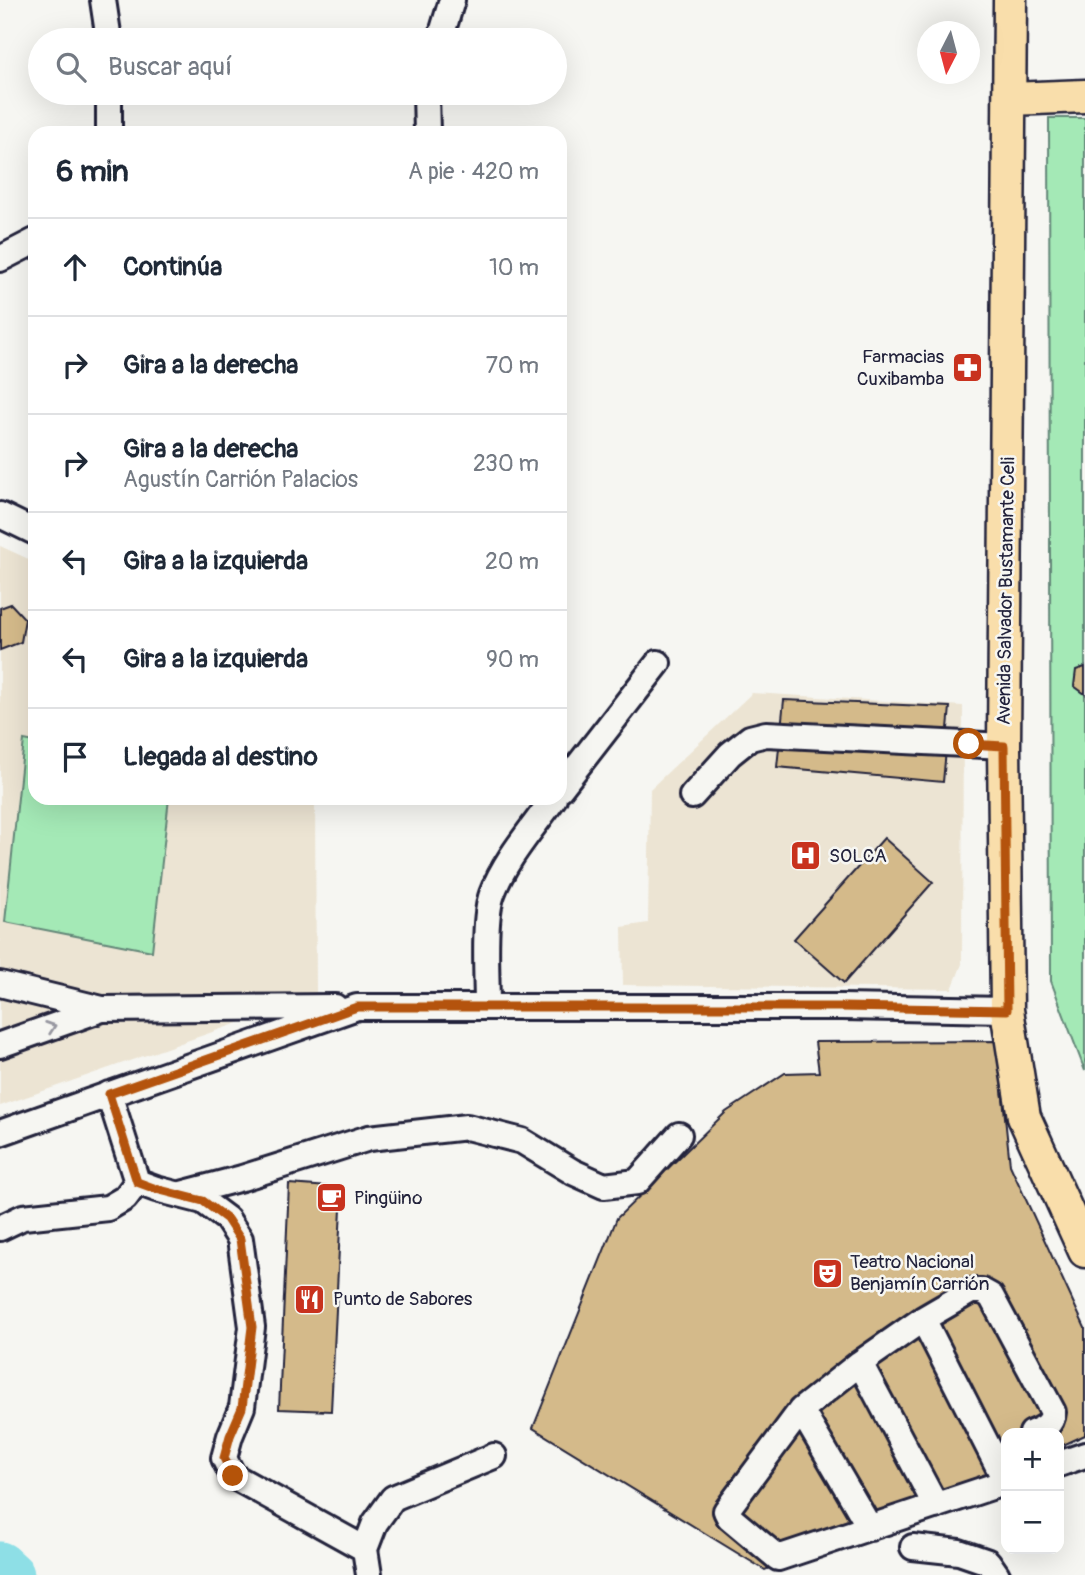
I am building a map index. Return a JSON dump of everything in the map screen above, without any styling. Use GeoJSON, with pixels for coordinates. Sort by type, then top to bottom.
{"type":"FeatureCollection","features":[{"type":"Feature","properties":{"kind":"main road","name":"Avenida Salvador Bustamante Celi"},"geometry":{"type":"LineString","coordinates":[[1010,0],[1004,746],[1007,1010],[1024,1117],[1085,1251]]}},
{"type":"Feature","properties":{"kind":"main road"},"geometry":{"type":"LineString","coordinates":[[1011,99],[1085,96]]}},
{"type":"Feature","properties":{"kind":"street"},"geometry":{"type":"LineString","coordinates":[[103,0],[107,28]]}},
{"type":"Feature","properties":{"kind":"street"},"geometry":{"type":"LineString","coordinates":[[444,28],[452,0]]}},
{"type":"Feature","properties":{"kind":"street"},"geometry":{"type":"LineString","coordinates":[[109,105],[109,126]]}},
{"type":"Feature","properties":{"kind":"street"},"geometry":{"type":"LineString","coordinates":[[427,105],[428,126]]}},
{"type":"Feature","properties":{"kind":"street"},"geometry":{"type":"LineString","coordinates":[[0,259],[28,245]]}},
{"type":"Feature","properties":{"kind":"street"},"geometry":{"type":"LineString","coordinates":[[0,515],[28,529]]}},
{"type":"Feature","properties":{"kind":"street"},"geometry":{"type":"LineString","coordinates":[[567,780],[658,663]]}},
{"type":"Feature","properties":{"kind":"street"},"geometry":{"type":"LineString","coordinates":[[691,796],[730,754],[750,738],[766,734],[1004,746]]}},
{"type":"Feature","properties":{"kind":"street"},"geometry":{"type":"LineString","coordinates":[[487,1007],[488,934],[492,895],[503,872],[549,805]]}},
{"type":"Feature","properties":{"kind":"street"},"geometry":{"type":"LineString","coordinates":[[0,984],[102,1009],[842,1007],[1007,1010]]}},
{"type":"Feature","properties":{"kind":"street"},"geometry":{"type":"LineString","coordinates":[[0,1133],[357,1007]]}},
{"type":"Feature","properties":{"kind":"street"},"geometry":{"type":"LineString","coordinates":[[0,1045],[102,1009]]}},
{"type":"Feature","properties":{"kind":"street"},"geometry":{"type":"LineString","coordinates":[[109,1094],[137,1182]]}},
{"type":"Feature","properties":{"kind":"street"},"geometry":{"type":"LineString","coordinates":[[177,1195],[242,1178],[369,1138],[467,1127],[522,1141],[573,1172],[604,1186],[637,1182],[679,1135]]}},
{"type":"Feature","properties":{"kind":"street"},"geometry":{"type":"LineString","coordinates":[[137,1182],[203,1201],[227,1219],[240,1239],[252,1327],[242,1408],[224,1458],[233,1476],[365,1549]]}},
{"type":"Feature","properties":{"kind":"street"},"geometry":{"type":"LineString","coordinates":[[0,1228],[23,1217],[108,1208],[125,1198],[137,1182]]}},
{"type":"Feature","properties":{"kind":"street"},"geometry":{"type":"LineString","coordinates":[[1001,1484],[778,1558],[729,1517],[727,1507],[801,1410],[860,1363],[923,1319],[971,1291],[982,1291],[991,1296],[1054,1412],[1053,1420],[1043,1428]]}},
{"type":"Feature","properties":{"kind":"street"},"geometry":{"type":"LineString","coordinates":[[923,1319],[999,1450]]}},
{"type":"Feature","properties":{"kind":"street"},"geometry":{"type":"LineString","coordinates":[[860,1363],[936,1506]]}},
{"type":"Feature","properties":{"kind":"street"},"geometry":{"type":"LineString","coordinates":[[801,1410],[870,1528]]}},
{"type":"Feature","properties":{"kind":"street"},"geometry":{"type":"LineString","coordinates":[[1064,1462],[1085,1455]]}},
{"type":"Feature","properties":{"kind":"street"},"geometry":{"type":"LineString","coordinates":[[369,1575],[365,1549],[374,1523],[393,1498],[494,1456]]}},
{"type":"Feature","properties":{"kind":"street"},"geometry":{"type":"LineString","coordinates":[[913,1547],[959,1552],[988,1562],[997,1575]]}},
{"type":"Feature","properties":{"kind":"shaded area"},"geometry":{"type":"Polygon","coordinates":[[[0,546],[28,559],[28,805],[315,805],[316,996],[0,1106],[0,546]]]}},
{"type":"Feature","properties":{"kind":"shaded area","name":"SOLCA"},"geometry":{"type":"Polygon","coordinates":[[[752,693],[963,706],[962,964],[952,989],[623,985],[622,927],[648,923],[650,789],[752,693]]]}},
{"type":"Feature","properties":{"kind":"green space"},"geometry":{"type":"Polygon","coordinates":[[[1049,118],[1085,118],[1085,1071],[1051,981],[1049,118]]]}},
{"type":"Feature","properties":{"kind":"green space"},"geometry":{"type":"Polygon","coordinates":[[[24,740],[28,741],[28,805],[168,805],[152,951],[5,922],[24,740]]]}},
{"type":"Feature","properties":{"kind":"building"},"geometry":{"type":"Polygon","coordinates":[[[11,604],[25,619],[21,642],[0,650],[0,608],[11,604]]]}},
{"type":"Feature","properties":{"kind":"building"},"geometry":{"type":"Polygon","coordinates":[[[1085,667],[1085,694],[1074,686],[1076,670],[1085,667]]]}},
{"type":"Feature","properties":{"kind":"building"},"geometry":{"type":"Polygon","coordinates":[[[784,700],[950,707],[943,782],[777,767],[784,700]]]}},
{"type":"Feature","properties":{"kind":"building"},"geometry":{"type":"Polygon","coordinates":[[[884,838],[933,882],[844,983],[794,939],[884,838]]]}},
{"type":"Feature","properties":{"kind":"building","name":"Teatro Nacional Benjamín Carrión"},"geometry":{"type":"Polygon","coordinates":[[[997,1041],[1010,1165],[1085,1328],[1085,1435],[1064,1445],[1064,1428],[1001,1428],[1001,1471],[765,1570],[533,1428],[617,1218],[726,1112],[785,1073],[819,1072],[815,1042],[997,1041]]]}},
{"type":"Feature","properties":{"kind":"building","name":"Punto de Sabores"},"geometry":{"type":"Polygon","coordinates":[[[289,1184],[342,1188],[331,1411],[279,1409],[289,1184]]]}},
{"type":"Feature","properties":{"kind":"waterway"},"geometry":{"type":"LineString","coordinates":[[0,1565],[11,1575]]}},
{"type":"Feature","properties":{"kind":"place","name":"Farmacias Cuxibamba"},"geometry":{"type":"Point","coordinates":[967,368]}},
{"type":"Feature","properties":{"kind":"place","name":"SOLCA"},"geometry":{"type":"Point","coordinates":[806,856]}},
{"type":"Feature","properties":{"kind":"place","name":"Pingüino"},"geometry":{"type":"Point","coordinates":[331,1198]}},
{"type":"Feature","properties":{"kind":"place","name":"Teatro Nacional Benjamín Carrión"},"geometry":{"type":"Point","coordinates":[827,1273]}},
{"type":"Feature","properties":{"kind":"place","name":"Punto de Sabores"},"geometry":{"type":"Point","coordinates":[310,1299]}},
{"type":"Feature","properties":{"kind":"route"},"geometry":{"type":"LineString","coordinates":[[233,1476],[224,1458],[242,1408],[252,1327],[240,1239],[227,1219],[203,1201],[137,1182],[109,1094],[357,1007],[842,1007],[1007,1010],[1004,746],[969,744]]}}]}
